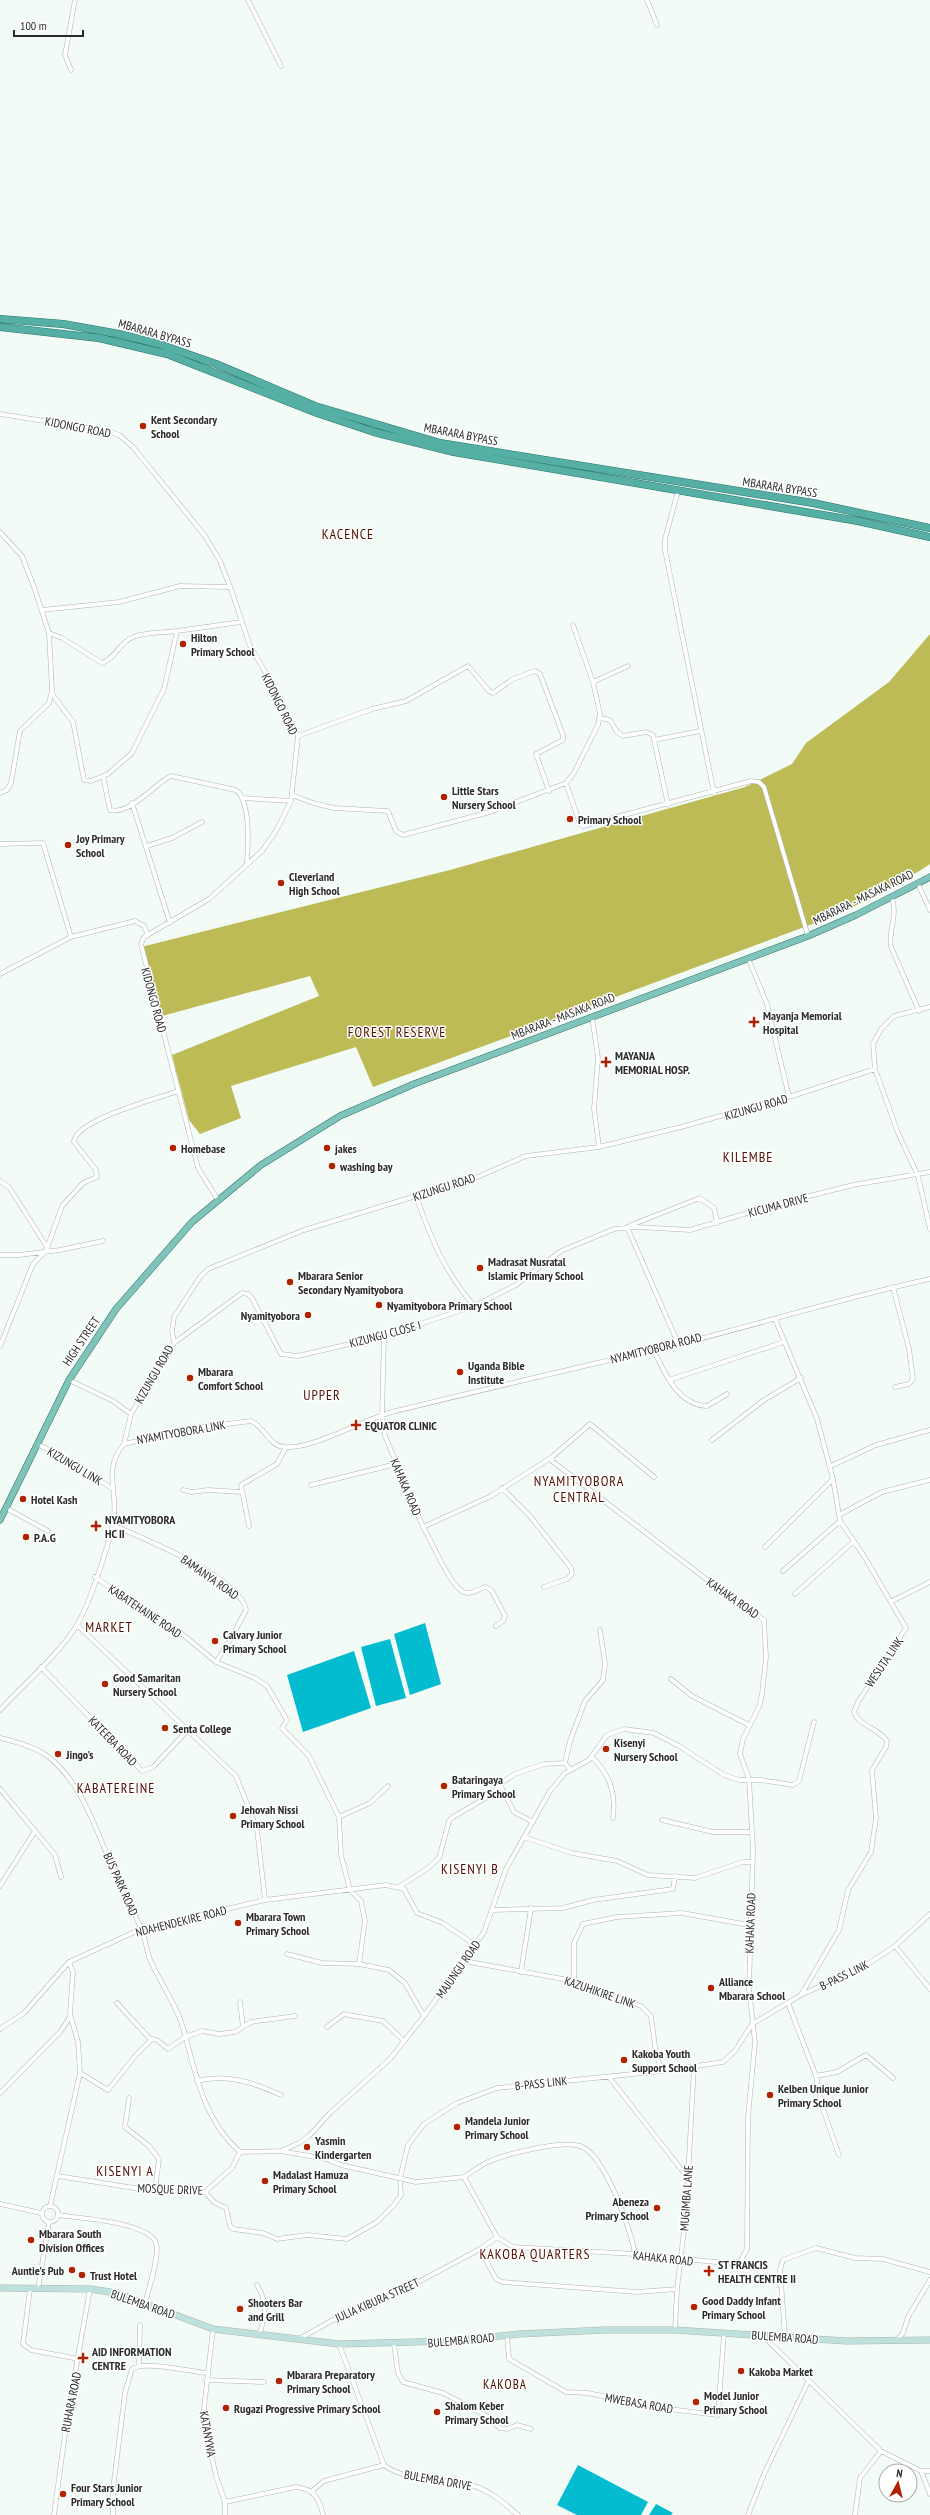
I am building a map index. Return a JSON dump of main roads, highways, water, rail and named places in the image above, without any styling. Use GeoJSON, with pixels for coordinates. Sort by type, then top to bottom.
{"type":"FeatureCollection","features":[{"type":"Feature","properties":{"kind":"highway","name":"MBARARA BYPASS"},"geometry":{"type":"LineString","coordinates":[[0,319],[62,324],[119,334],[159,344],[216,364],[315,406],[440,443],[814,504],[930,528]]}},
{"type":"Feature","properties":{"kind":"highway","name":"MBARARA BYPASS"},"geometry":{"type":"LineString","coordinates":[[0,327],[99,338],[167,354],[324,415],[374,432],[454,452],[858,521],[930,537]]}},
{"type":"Feature","properties":{"kind":"main road","name":"MBARARA - MASAKA ROAD"},"geometry":{"type":"LineString","coordinates":[[218,1200],[261,1165],[340,1116],[414,1084],[808,936],[892,898],[930,877]]}},
{"type":"Feature","properties":{"kind":"main road","name":"HIGH STREET"},"geometry":{"type":"LineString","coordinates":[[0,1520],[69,1380],[116,1309],[145,1273],[192,1222],[218,1200]]}},
{"type":"Feature","properties":{"kind":"main road","name":"BULEMBA ROAD"},"geometry":{"type":"LineString","coordinates":[[0,2288],[90,2289],[117,2293],[213,2329],[259,2336],[340,2344],[394,2344],[605,2330],[656,2332],[675,2330],[846,2341],[930,2340]]}},
{"type":"Feature","properties":{"kind":"water"},"geometry":{"type":"Polygon","coordinates":[[[425,1623],[441,1684],[410,1695],[394,1634],[425,1623]]]}},
{"type":"Feature","properties":{"kind":"water"},"geometry":{"type":"Polygon","coordinates":[[[390,1639],[406,1698],[376,1706],[361,1647],[390,1639]]]}},
{"type":"Feature","properties":{"kind":"water"},"geometry":{"type":"Polygon","coordinates":[[[354,1651],[371,1708],[303,1732],[287,1675],[354,1651]]]}},
{"type":"Feature","properties":{"kind":"water"},"geometry":{"type":"Polygon","coordinates":[[[578,2465],[648,2502],[641,2515],[577,2515],[557,2505],[578,2465]]]}},
{"type":"Feature","properties":{"kind":"water"},"geometry":{"type":"Polygon","coordinates":[[[656,2504],[673,2513],[671,2515],[649,2515],[656,2504]]]}},
{"type":"Feature","properties":{"kind":"place","name":"Kent Secondary School"},"geometry":{"type":"Point","coordinates":[143,426]}},
{"type":"Feature","properties":{"kind":"place","name":"Hilton Primary School"},"geometry":{"type":"Point","coordinates":[183,644]}},
{"type":"Feature","properties":{"kind":"place","name":"Little Stars Nursery School"},"geometry":{"type":"Point","coordinates":[444,797]}},
{"type":"Feature","properties":{"kind":"place","name":"Primary School"},"geometry":{"type":"Point","coordinates":[570,819]}},
{"type":"Feature","properties":{"kind":"place","name":"Joy Primary School"},"geometry":{"type":"Point","coordinates":[68,845]}},
{"type":"Feature","properties":{"kind":"place","name":"Cleverland High School"},"geometry":{"type":"Point","coordinates":[281,883]}},
{"type":"Feature","properties":{"kind":"place","name":"Mayanja Memorial Hospital"},"geometry":{"type":"Point","coordinates":[754,1022]}},
{"type":"Feature","properties":{"kind":"place","name":"MAYANJA MEMORIAL HOSP."},"geometry":{"type":"Point","coordinates":[606,1062]}},
{"type":"Feature","properties":{"kind":"place","name":"Homebase"},"geometry":{"type":"Point","coordinates":[173,1148]}},
{"type":"Feature","properties":{"kind":"place","name":"jakes"},"geometry":{"type":"Point","coordinates":[327,1148]}},
{"type":"Feature","properties":{"kind":"place","name":"washing bay"},"geometry":{"type":"Point","coordinates":[332,1166]}},
{"type":"Feature","properties":{"kind":"place","name":"Madrasat Nusratal Islamic Primary School"},"geometry":{"type":"Point","coordinates":[480,1268]}},
{"type":"Feature","properties":{"kind":"place","name":"Mbarara Senior Secondary Nyamityobora"},"geometry":{"type":"Point","coordinates":[290,1282]}},
{"type":"Feature","properties":{"kind":"place","name":"Nyamityobora Primary School"},"geometry":{"type":"Point","coordinates":[379,1305]}},
{"type":"Feature","properties":{"kind":"place","name":"Nyamityobora"},"geometry":{"type":"Point","coordinates":[308,1315]}},
{"type":"Feature","properties":{"kind":"place","name":"Uganda Bible Institute"},"geometry":{"type":"Point","coordinates":[460,1372]}},
{"type":"Feature","properties":{"kind":"place","name":"Mbarara Comfort School"},"geometry":{"type":"Point","coordinates":[190,1378]}},
{"type":"Feature","properties":{"kind":"place","name":"EQUATOR CLINIC"},"geometry":{"type":"Point","coordinates":[356,1425]}},
{"type":"Feature","properties":{"kind":"place","name":"Hotel Kash"},"geometry":{"type":"Point","coordinates":[23,1499]}},
{"type":"Feature","properties":{"kind":"place","name":"NYAMITYOBORA HC II"},"geometry":{"type":"Point","coordinates":[96,1526]}},
{"type":"Feature","properties":{"kind":"place","name":"P.A.G"},"geometry":{"type":"Point","coordinates":[26,1537]}},
{"type":"Feature","properties":{"kind":"place","name":"Calvary Junior Primary School"},"geometry":{"type":"Point","coordinates":[215,1641]}},
{"type":"Feature","properties":{"kind":"place","name":"Good Samaritan Nursery School"},"geometry":{"type":"Point","coordinates":[105,1684]}},
{"type":"Feature","properties":{"kind":"place","name":"Senta College"},"geometry":{"type":"Point","coordinates":[165,1728]}},
{"type":"Feature","properties":{"kind":"place","name":"Kisenyi Nursery School"},"geometry":{"type":"Point","coordinates":[606,1749]}},
{"type":"Feature","properties":{"kind":"place","name":"Jingo's"},"geometry":{"type":"Point","coordinates":[58,1754]}},
{"type":"Feature","properties":{"kind":"place","name":"Bataringaya Primary School"},"geometry":{"type":"Point","coordinates":[444,1786]}},
{"type":"Feature","properties":{"kind":"place","name":"Jehovah Nissi Primary School"},"geometry":{"type":"Point","coordinates":[233,1816]}},
{"type":"Feature","properties":{"kind":"place","name":"Mbarara Town Primary School"},"geometry":{"type":"Point","coordinates":[238,1923]}},
{"type":"Feature","properties":{"kind":"place","name":"Alliance Mbarara School"},"geometry":{"type":"Point","coordinates":[711,1988]}},
{"type":"Feature","properties":{"kind":"place","name":"Kakoba Youth Support School"},"geometry":{"type":"Point","coordinates":[624,2060]}},
{"type":"Feature","properties":{"kind":"place","name":"Kelben Unique Junior Primary School"},"geometry":{"type":"Point","coordinates":[770,2095]}},
{"type":"Feature","properties":{"kind":"place","name":"Mandela Junior Primary School"},"geometry":{"type":"Point","coordinates":[457,2127]}},
{"type":"Feature","properties":{"kind":"place","name":"Yasmin Kindergarten"},"geometry":{"type":"Point","coordinates":[307,2147]}},
{"type":"Feature","properties":{"kind":"place","name":"Madalast Hamuza Primary School"},"geometry":{"type":"Point","coordinates":[265,2181]}},
{"type":"Feature","properties":{"kind":"place","name":"Abeneza Primary School"},"geometry":{"type":"Point","coordinates":[657,2208]}},
{"type":"Feature","properties":{"kind":"place","name":"Mbarara South Division Offices"},"geometry":{"type":"Point","coordinates":[31,2240]}},
{"type":"Feature","properties":{"kind":"place","name":"Auntie's Pub"},"geometry":{"type":"Point","coordinates":[72,2270]}},
{"type":"Feature","properties":{"kind":"place","name":"ST FRANCIS HEALTH CENTRE II"},"geometry":{"type":"Point","coordinates":[709,2271]}},
{"type":"Feature","properties":{"kind":"place","name":"Trust Hotel"},"geometry":{"type":"Point","coordinates":[82,2275]}},
{"type":"Feature","properties":{"kind":"place","name":"Good Daddy Infant Primary School"},"geometry":{"type":"Point","coordinates":[694,2307]}},
{"type":"Feature","properties":{"kind":"place","name":"Shooters Bar and Grill"},"geometry":{"type":"Point","coordinates":[240,2309]}},
{"type":"Feature","properties":{"kind":"place","name":"AID INFORMATION CENTRE"},"geometry":{"type":"Point","coordinates":[83,2358]}},
{"type":"Feature","properties":{"kind":"place","name":"Kakoba Market"},"geometry":{"type":"Point","coordinates":[741,2371]}},
{"type":"Feature","properties":{"kind":"place","name":"Mbarara Preparatory Primary School"},"geometry":{"type":"Point","coordinates":[279,2381]}},
{"type":"Feature","properties":{"kind":"place","name":"Model Junior Primary School"},"geometry":{"type":"Point","coordinates":[696,2402]}},
{"type":"Feature","properties":{"kind":"place","name":"Rugazi Progressive Primary School"},"geometry":{"type":"Point","coordinates":[226,2408]}},
{"type":"Feature","properties":{"kind":"place","name":"Shalom Keber Primary School"},"geometry":{"type":"Point","coordinates":[437,2412]}},
{"type":"Feature","properties":{"kind":"place","name":"Four Stars Junior Primary School"},"geometry":{"type":"Point","coordinates":[63,2494]}},
{"type":"Feature","properties":{"kind":"district","name":"KACENCE"},"geometry":{"type":"Point","coordinates":[348,534]}},
{"type":"Feature","properties":{"kind":"district","name":"FOREST RESERVE"},"geometry":{"type":"Point","coordinates":[397,1032]}},
{"type":"Feature","properties":{"kind":"district","name":"KILEMBE"},"geometry":{"type":"Point","coordinates":[748,1157]}},
{"type":"Feature","properties":{"kind":"district","name":"UPPER"},"geometry":{"type":"Point","coordinates":[322,1395]}},
{"type":"Feature","properties":{"kind":"district","name":"NYAMITYOBORA CENTRAL"},"geometry":{"type":"Point","coordinates":[579,1490]}},
{"type":"Feature","properties":{"kind":"district","name":"MARKET"},"geometry":{"type":"Point","coordinates":[109,1627]}},
{"type":"Feature","properties":{"kind":"district","name":"KABATEREINE"},"geometry":{"type":"Point","coordinates":[116,1788]}},
{"type":"Feature","properties":{"kind":"district","name":"KISENYI B"},"geometry":{"type":"Point","coordinates":[470,1869]}},
{"type":"Feature","properties":{"kind":"district","name":"KISENYI A"},"geometry":{"type":"Point","coordinates":[125,2171]}},
{"type":"Feature","properties":{"kind":"district","name":"KAKOBA QUARTERS"},"geometry":{"type":"Point","coordinates":[535,2254]}},
{"type":"Feature","properties":{"kind":"district","name":"KAKOBA"},"geometry":{"type":"Point","coordinates":[505,2384]}}]}
